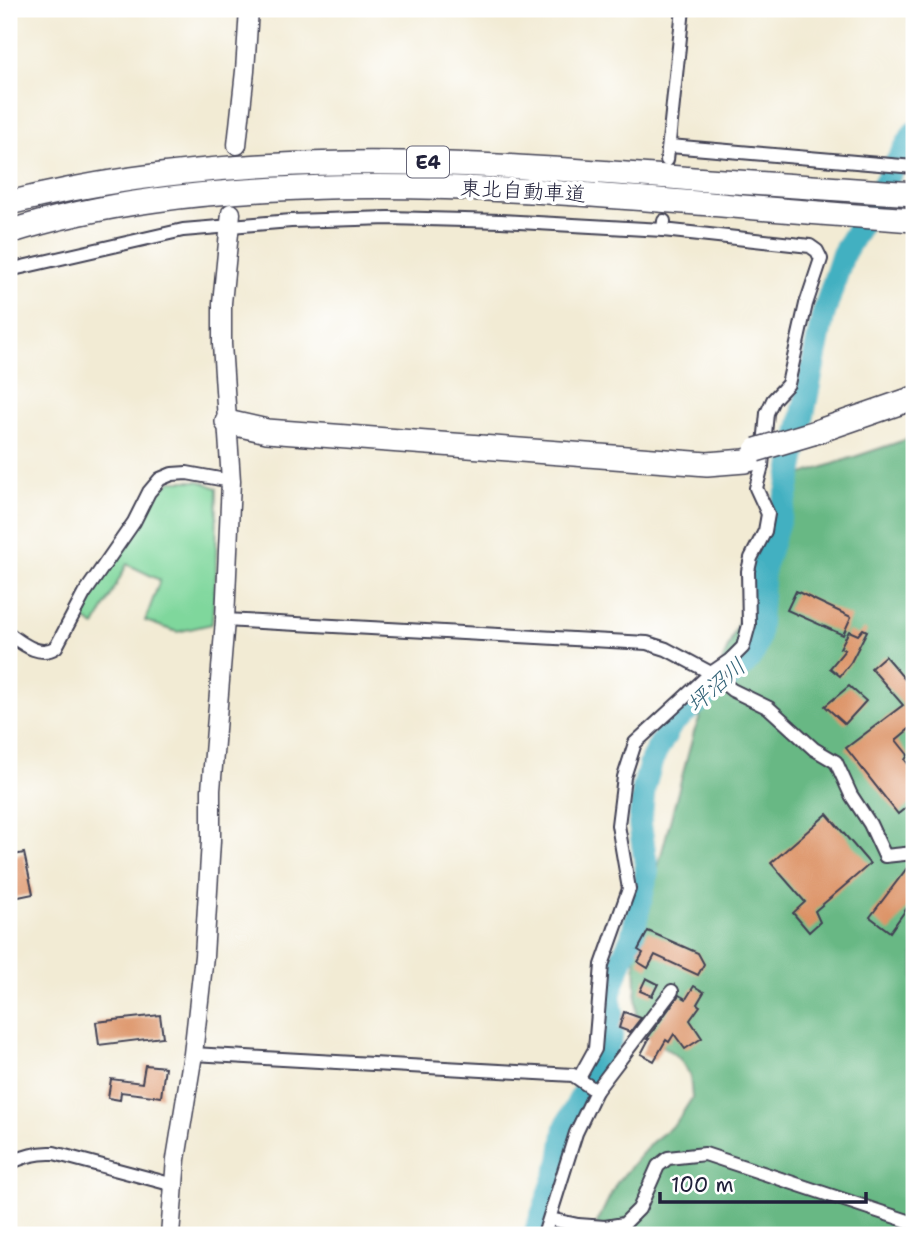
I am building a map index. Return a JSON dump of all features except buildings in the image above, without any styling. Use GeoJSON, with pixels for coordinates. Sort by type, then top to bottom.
{"type":"FeatureCollection","features":[{"type":"Feature","properties":{"kind":"highway","name":"東北自動車道"},"geometry":{"type":"LineString","coordinates":[[9,203],[90,184],[194,170],[326,163],[416,162],[529,167],[909,194]]}},
{"type":"Feature","properties":{"kind":"highway","name":"東北自動車道"},"geometry":{"type":"LineString","coordinates":[[9,232],[138,202],[225,192],[340,186],[528,190],[903,219]]}},
{"type":"Feature","properties":{"kind":"highway"},"geometry":{"type":"LineString","coordinates":[[813,437],[914,398]]}},
{"type":"Feature","properties":{"kind":"highway"},"geometry":{"type":"LineString","coordinates":[[227,422],[277,419],[705,456],[755,454],[914,408]]}},
{"type":"Feature","properties":{"kind":"street"},"geometry":{"type":"LineString","coordinates":[[237,145],[249,9]]}},
{"type":"Feature","properties":{"kind":"street"},"geometry":{"type":"LineString","coordinates":[[667,160],[683,9]]}},
{"type":"Feature","properties":{"kind":"street"},"geometry":{"type":"LineString","coordinates":[[670,146],[914,167]]}},
{"type":"Feature","properties":{"kind":"street"},"geometry":{"type":"LineString","coordinates":[[9,270],[230,219],[389,218],[664,225],[810,246],[817,251],[821,259],[806,304],[788,384],[773,400],[766,413],[762,466],[756,488],[768,514],[765,531],[751,558],[748,571],[749,625],[743,647],[730,660],[718,679],[635,743],[625,777],[618,825],[629,889],[602,965],[594,1049],[587,1085],[576,1133],[544,1235]]}},
{"type":"Feature","properties":{"kind":"street"},"geometry":{"type":"LineString","coordinates":[[170,1235],[204,956],[211,841],[211,790],[225,620],[231,481],[222,317],[230,219]]}},
{"type":"Feature","properties":{"kind":"street"},"geometry":{"type":"LineString","coordinates":[[9,634],[39,652],[48,653],[56,647],[84,594],[160,479],[172,474],[187,473],[231,481]]}},
{"type":"Feature","properties":{"kind":"street"},"geometry":{"type":"LineString","coordinates":[[225,620],[647,643],[666,649],[769,708],[814,749],[836,762],[885,856],[914,853]]}},
{"type":"Feature","properties":{"kind":"street"},"geometry":{"type":"LineString","coordinates":[[587,1085],[672,991]]}},
{"type":"Feature","properties":{"kind":"street"},"geometry":{"type":"LineString","coordinates":[[193,1054],[573,1074],[587,1085]]}},
{"type":"Feature","properties":{"kind":"street"},"geometry":{"type":"LineString","coordinates":[[9,1163],[28,1155],[54,1153],[174,1185]]}},
{"type":"Feature","properties":{"kind":"street"},"geometry":{"type":"LineString","coordinates":[[550,1219],[605,1227],[624,1224],[639,1209],[658,1166],[668,1158],[705,1154],[914,1223]]}},
{"type":"Feature","properties":{"kind":"green space"},"geometry":{"type":"Polygon","coordinates":[[[914,437],[914,1235],[591,1235],[616,1184],[651,1143],[676,1123],[692,1098],[690,1075],[679,1058],[637,1027],[635,952],[694,732],[797,476],[914,437]]]}},
{"type":"Feature","properties":{"kind":"green space"},"geometry":{"type":"Polygon","coordinates":[[[171,481],[199,481],[217,488],[216,573],[212,624],[177,632],[145,621],[160,580],[127,564],[95,626],[79,616],[150,503],[171,481]]]}},
{"type":"Feature","properties":{"kind":"waterway","name":"坪沼川"},"geometry":{"type":"LineString","coordinates":[[535,1235],[561,1161],[566,1127],[611,1038],[613,1018],[609,996],[632,937],[647,871],[640,824],[644,787],[652,759],[672,723],[745,664],[754,651],[758,636],[763,568],[787,493],[823,316],[843,254],[914,133]]}}]}
